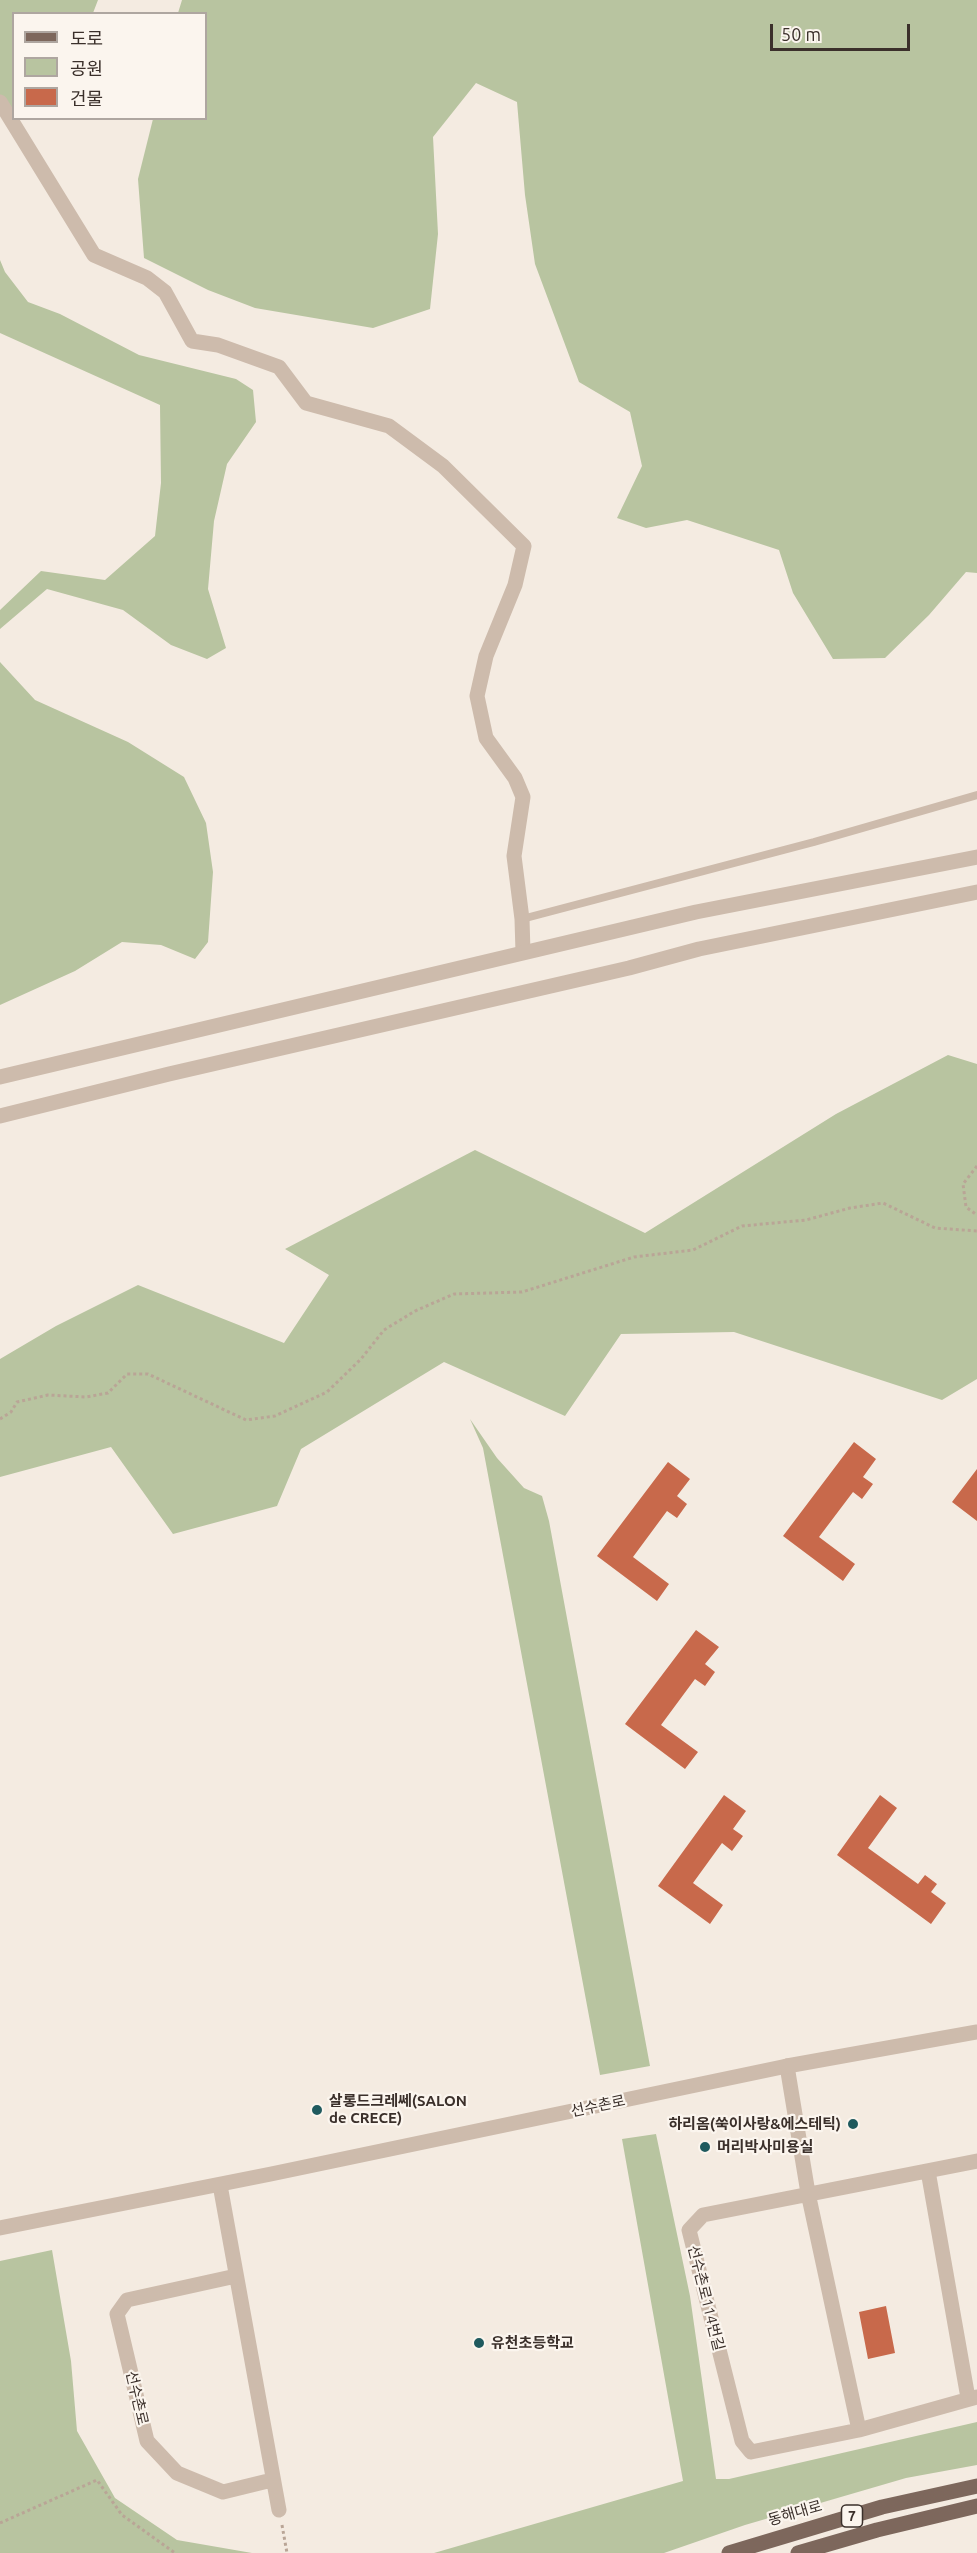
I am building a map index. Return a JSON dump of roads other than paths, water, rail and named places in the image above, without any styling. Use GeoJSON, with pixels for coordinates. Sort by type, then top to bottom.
{"type":"FeatureCollection","features":[{"type":"Feature","properties":{"kind":"main road","name":"동해대로"},"geometry":{"type":"LineString","coordinates":[[729,2553],[882,2507],[977,2486]]}},
{"type":"Feature","properties":{"kind":"main road","name":"7"},"geometry":{"type":"LineString","coordinates":[[798,2553],[877,2530],[977,2506]]}},
{"type":"Feature","properties":{"kind":"street"},"geometry":{"type":"LineString","coordinates":[[0,102],[94,255],[147,278],[165,292],[192,341],[218,345],[279,367],[306,403],[389,426],[443,466],[524,546],[515,585],[486,656],[477,696],[486,738],[515,778],[523,797],[514,856],[522,919],[523,952]]}},
{"type":"Feature","properties":{"kind":"street"},"geometry":{"type":"LineString","coordinates":[[0,1077],[696,912],[977,857]]}},
{"type":"Feature","properties":{"kind":"street"},"geometry":{"type":"LineString","coordinates":[[0,1116],[169,1074],[629,968],[699,949],[977,892]]}},
{"type":"Feature","properties":{"kind":"street","name":"선수촌로"},"geometry":{"type":"LineString","coordinates":[[0,2228],[220,2185],[787,2066],[977,2032]]}},
{"type":"Feature","properties":{"kind":"street"},"geometry":{"type":"LineString","coordinates":[[787,2066],[808,2193],[859,2430],[972,2398],[928,2171]]}},
{"type":"Feature","properties":{"kind":"street","name":"선수촌로114번길"},"geometry":{"type":"LineString","coordinates":[[859,2430],[751,2452],[742,2441],[689,2230],[703,2215],[977,2161]]}},
{"type":"Feature","properties":{"kind":"street"},"geometry":{"type":"LineString","coordinates":[[220,2185],[279,2510]]}},
{"type":"Feature","properties":{"kind":"street","name":"선수촌로"},"geometry":{"type":"LineString","coordinates":[[236,2276],[127,2300],[117,2314],[147,2441],[177,2473],[223,2492],[272,2480]]}},
{"type":"Feature","properties":{"kind":"lane"},"geometry":{"type":"LineString","coordinates":[[522,919],[814,842],[977,795]]}},
{"type":"Feature","properties":{"kind":"place","name":"살롱드크레쎄(SALON de CRECE)"},"geometry":{"type":"Point","coordinates":[317,2110]}},
{"type":"Feature","properties":{"kind":"place","name":"하리옴(쑥이사랑&에스테틱)"},"geometry":{"type":"Point","coordinates":[853,2124]}},
{"type":"Feature","properties":{"kind":"place","name":"머리박사미용실"},"geometry":{"type":"Point","coordinates":[705,2147]}},
{"type":"Feature","properties":{"kind":"place","name":"유천초등학교"},"geometry":{"type":"Point","coordinates":[479,2343]}}]}
